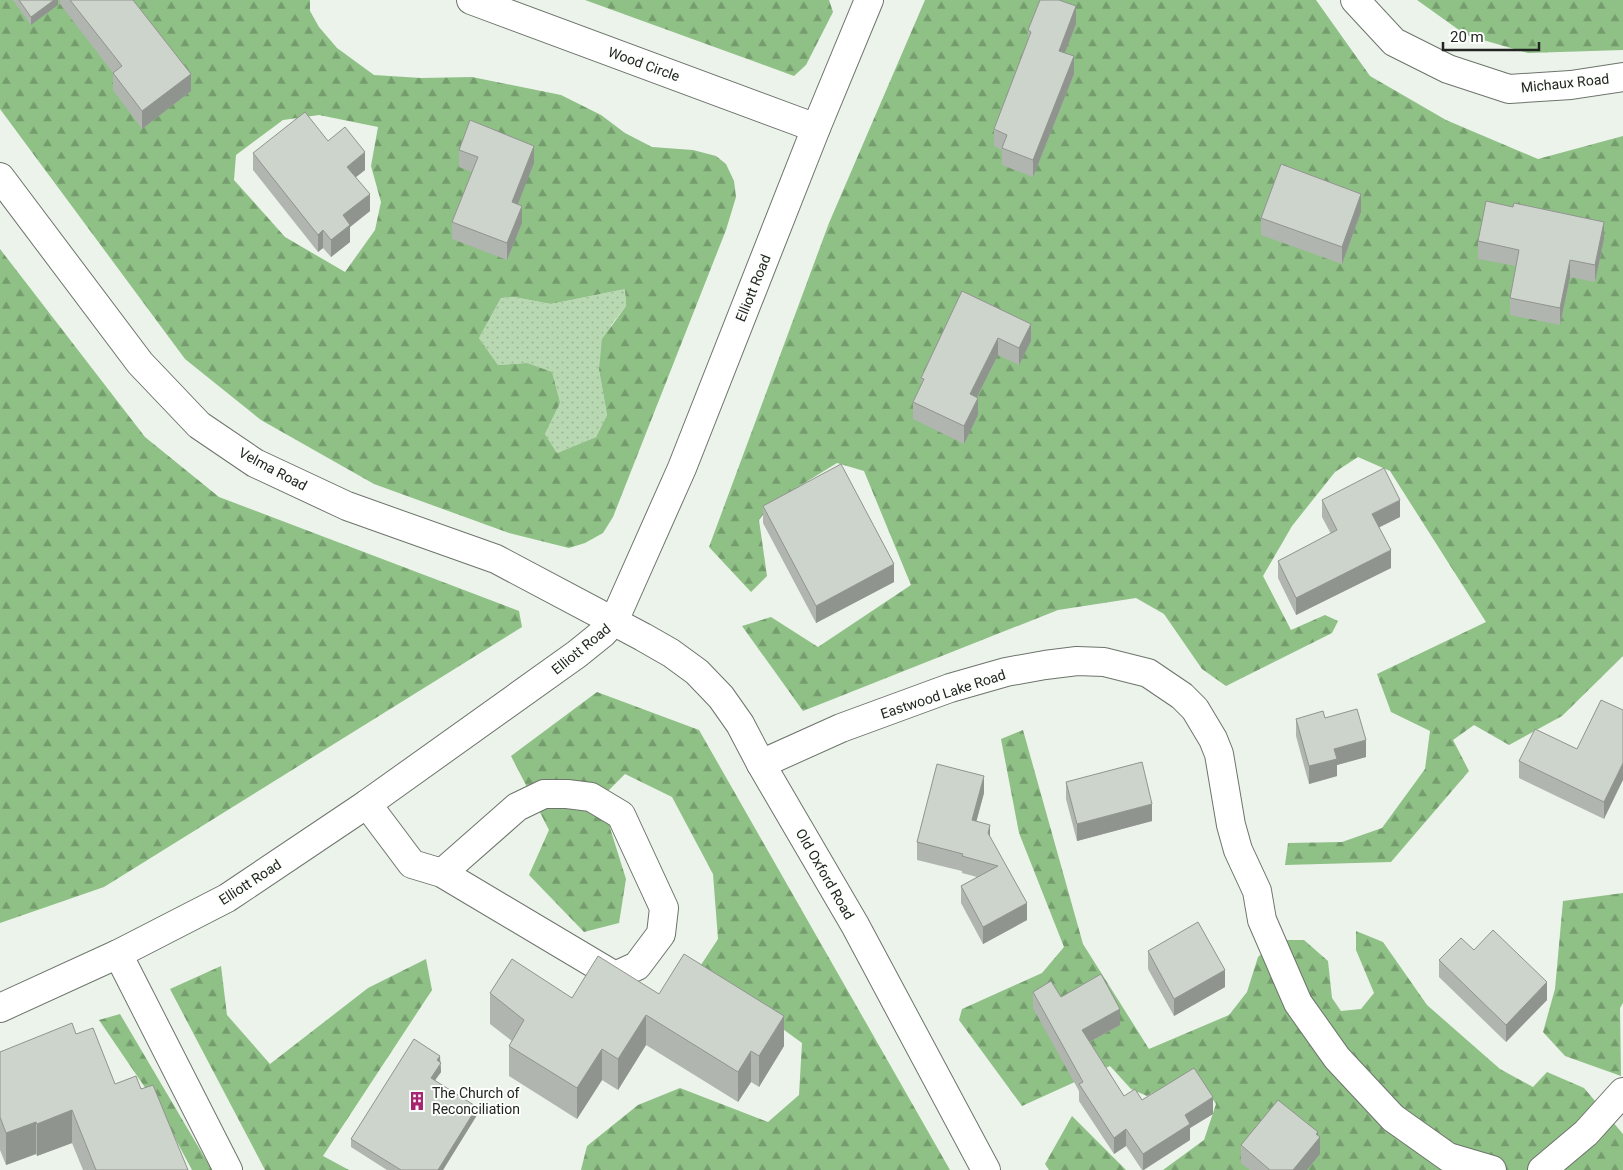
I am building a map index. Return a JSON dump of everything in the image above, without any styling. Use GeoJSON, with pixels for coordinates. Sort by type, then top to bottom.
{"type":"FeatureCollection","features":[{"type":"Feature","properties":{"kind":"street","name":"Wood Circle"},"geometry":{"type":"LineString","coordinates":[[471,0],[816,128]]}},
{"type":"Feature","properties":{"kind":"street","name":"Elliott Road"},"geometry":{"type":"LineString","coordinates":[[0,1008],[118,954],[227,898],[368,804],[577,654],[603,633],[614,621],[682,468],[816,128],[869,0]]}},
{"type":"Feature","properties":{"kind":"street","name":"Michaux Road"},"geometry":{"type":"LineString","coordinates":[[1355,0],[1394,42],[1448,69],[1509,89],[1571,86],[1623,77]]}},
{"type":"Feature","properties":{"kind":"street","name":"Velma Road"},"geometry":{"type":"LineString","coordinates":[[0,177],[140,363],[199,425],[255,463],[305,487],[347,506],[496,559],[614,621]]}},
{"type":"Feature","properties":{"kind":"street","name":"Old Oxford Road"},"geometry":{"type":"LineString","coordinates":[[614,621],[671,653],[697,672],[721,697],[740,724],[761,764],[855,925],[986,1170]]}},
{"type":"Feature","properties":{"kind":"street","name":"Eastwood Lake Road"},"geometry":{"type":"LineString","coordinates":[[761,764],[841,728],[950,688],[1006,672],[1045,664],[1078,661],[1104,662],[1148,673],[1182,696],[1195,709],[1213,739],[1219,754],[1231,825],[1238,850],[1257,891],[1262,920],[1298,1003],[1337,1058],[1393,1118],[1448,1157],[1492,1170]]}},
{"type":"Feature","properties":{"kind":"street"},"geometry":{"type":"LineString","coordinates":[[368,804],[412,864],[442,873],[615,976],[637,966],[660,934],[664,908],[621,815],[591,798],[567,794],[544,794],[517,807],[442,873]]}},
{"type":"Feature","properties":{"kind":"street"},"geometry":{"type":"LineString","coordinates":[[118,954],[228,1170]]}},
{"type":"Feature","properties":{"kind":"street"},"geometry":{"type":"LineString","coordinates":[[1542,1170],[1586,1133],[1623,1092]]}},
{"type":"Feature","properties":{"kind":"green space"},"geometry":{"type":"Polygon","coordinates":[[[0,0],[310,0],[310,11],[319,27],[337,48],[374,75],[421,78],[472,77],[561,95],[601,115],[625,133],[652,147],[693,150],[716,156],[726,164],[734,181],[736,197],[726,230],[613,517],[603,533],[585,543],[569,548],[509,533],[374,484],[261,420],[185,359],[0,109],[0,0]],[[319,115],[283,120],[236,155],[234,180],[285,237],[345,272],[375,230],[381,202],[371,166],[378,127],[319,115]],[[625,289],[551,304],[514,297],[501,298],[479,338],[498,365],[527,363],[552,372],[560,403],[545,434],[557,453],[596,437],[607,415],[599,370],[602,339],[626,306],[625,289]]]}},
{"type":"Feature","properties":{"kind":"green space"},"geometry":{"type":"Polygon","coordinates":[[[585,0],[829,0],[833,12],[806,65],[794,76],[585,0]]]}},
{"type":"Feature","properties":{"kind":"green space"},"geometry":{"type":"Polygon","coordinates":[[[925,0],[1316,0],[1370,76],[1446,120],[1538,159],[1623,136],[1623,656],[1562,716],[1509,745],[1474,725],[1453,740],[1469,771],[1391,862],[1285,865],[1288,843],[1342,842],[1382,828],[1425,769],[1430,731],[1391,712],[1377,674],[1486,622],[1390,471],[1358,457],[1335,472],[1292,526],[1263,576],[1291,630],[1325,615],[1338,621],[1332,633],[1226,686],[1202,669],[1164,614],[1136,598],[1058,610],[803,711],[742,626],[771,617],[818,647],[911,585],[864,471],[837,463],[772,503],[759,520],[767,576],[751,592],[709,547],[829,223],[925,0]]]}},
{"type":"Feature","properties":{"kind":"green space"},"geometry":{"type":"Polygon","coordinates":[[[1417,0],[1623,0],[1623,50],[1528,53],[1466,35],[1417,0]]]}},
{"type":"Feature","properties":{"kind":"green space"},"geometry":{"type":"Polygon","coordinates":[[[0,249],[145,437],[219,497],[519,611],[522,627],[104,887],[0,923],[0,249]]]}},
{"type":"Feature","properties":{"kind":"green space"},"geometry":{"type":"Polygon","coordinates":[[[625,289],[626,306],[611,325],[599,370],[607,415],[596,437],[557,453],[545,434],[560,403],[527,363],[498,365],[479,338],[501,298],[514,297],[551,304],[625,289]]]}},
{"type":"Feature","properties":{"kind":"green space"},"geometry":{"type":"Polygon","coordinates":[[[597,692],[699,730],[950,1170],[581,1170],[587,1146],[638,1105],[680,1088],[768,1122],[799,1095],[802,1043],[699,968],[718,939],[713,874],[672,797],[625,774],[608,791],[610,828],[626,879],[619,923],[584,932],[529,875],[549,830],[511,756],[597,692]]]}},
{"type":"Feature","properties":{"kind":"green space"},"geometry":{"type":"Polygon","coordinates":[[[1023,730],[1083,944],[1149,1049],[1229,1015],[1247,992],[1258,957],[1276,940],[1304,940],[1328,961],[1332,998],[1341,1011],[1361,1009],[1374,993],[1356,950],[1356,931],[1383,942],[1427,1005],[1500,1069],[1533,1087],[1547,1072],[1584,1088],[1623,1134],[1623,1170],[1163,1170],[1204,1140],[1216,1104],[1201,1082],[1184,1076],[1147,1096],[1131,1089],[1110,1066],[1022,1106],[959,1020],[962,1009],[1042,973],[1064,947],[1019,833],[1001,739],[1023,730]]]}},
{"type":"Feature","properties":{"kind":"green space"},"geometry":{"type":"Polygon","coordinates":[[[1623,893],[1623,1003],[1620,1008],[1621,1076],[1565,1056],[1543,1032],[1555,989],[1563,901],[1623,893]]]}},
{"type":"Feature","properties":{"kind":"green space"},"geometry":{"type":"Polygon","coordinates":[[[426,959],[432,990],[323,1156],[349,1170],[265,1170],[170,989],[221,966],[227,1015],[270,1064],[368,988],[426,959]]]}},
{"type":"Feature","properties":{"kind":"green space"},"geometry":{"type":"Polygon","coordinates":[[[120,1014],[212,1170],[192,1170],[159,1108],[99,1020],[120,1014]]]}},
{"type":"Feature","properties":{"kind":"green space"},"geometry":{"type":"Polygon","coordinates":[[[1072,1116],[1126,1170],[1049,1170],[1045,1164],[1072,1116]]]}},
{"type":"Feature","properties":{"kind":"building"},"geometry":{"type":"Polygon","coordinates":[[[19,0],[54,0],[31,17],[19,0]]]}},
{"type":"Feature","properties":{"kind":"building"},"geometry":{"type":"Polygon","coordinates":[[[70,0],[133,0],[191,74],[142,111],[113,73],[122,66],[70,0]]]}},
{"type":"Feature","properties":{"kind":"building"},"geometry":{"type":"Polygon","coordinates":[[[1040,0],[1059,0],[1076,6],[1059,51],[1074,56],[1033,160],[1002,148],[1007,135],[994,129],[1031,32],[1028,30],[1040,0]]]}},
{"type":"Feature","properties":{"kind":"building"},"geometry":{"type":"Polygon","coordinates":[[[305,112],[328,141],[345,127],[365,152],[347,167],[370,194],[343,215],[350,225],[331,240],[323,230],[318,235],[253,153],[305,112]]]}},
{"type":"Feature","properties":{"kind":"building"},"geometry":{"type":"Polygon","coordinates":[[[470,120],[534,146],[512,202],[522,206],[507,243],[452,222],[478,157],[459,150],[470,120]]]}},
{"type":"Feature","properties":{"kind":"building"},"geometry":{"type":"Polygon","coordinates":[[[1281,164],[1361,194],[1342,247],[1261,218],[1281,164]]]}},
{"type":"Feature","properties":{"kind":"building"},"geometry":{"type":"Polygon","coordinates":[[[1486,201],[1513,207],[1514,203],[1604,222],[1595,265],[1570,260],[1560,308],[1510,298],[1519,250],[1478,241],[1486,201]]]}},
{"type":"Feature","properties":{"kind":"building"},"geometry":{"type":"Polygon","coordinates":[[[962,291],[1031,324],[1019,348],[998,338],[970,394],[978,398],[964,426],[913,402],[924,379],[921,378],[962,291]]]}},
{"type":"Feature","properties":{"kind":"building"},"geometry":{"type":"Polygon","coordinates":[[[841,464],[894,564],[816,606],[763,506],[841,464]]]}},
{"type":"Feature","properties":{"kind":"building"},"geometry":{"type":"Polygon","coordinates":[[[1384,468],[1400,500],[1372,514],[1391,550],[1296,598],[1278,561],[1337,530],[1322,500],[1384,468]]]}},
{"type":"Feature","properties":{"kind":"building"},"geometry":{"type":"Polygon","coordinates":[[[1601,700],[1623,710],[1623,763],[1604,802],[1519,761],[1535,729],[1577,749],[1601,700]]]}},
{"type":"Feature","properties":{"kind":"building"},"geometry":{"type":"Polygon","coordinates":[[[1357,709],[1366,740],[1334,749],[1337,759],[1309,766],[1296,719],[1323,711],[1325,718],[1357,709]]]}},
{"type":"Feature","properties":{"kind":"building"},"geometry":{"type":"Polygon","coordinates":[[[1142,762],[1152,804],[1077,824],[1066,782],[1142,762]]]}},
{"type":"Feature","properties":{"kind":"building"},"geometry":{"type":"Polygon","coordinates":[[[937,764],[984,776],[972,820],[990,825],[988,833],[1027,903],[983,927],[961,886],[998,866],[962,856],[963,854],[917,842],[937,764]]]}},
{"type":"Feature","properties":{"kind":"building"},"geometry":{"type":"Polygon","coordinates":[[[1198,922],[1225,970],[1174,999],[1148,951],[1198,922]]]}},
{"type":"Feature","properties":{"kind":"building"},"geometry":{"type":"Polygon","coordinates":[[[1493,930],[1547,982],[1506,1025],[1439,960],[1461,938],[1474,950],[1493,930]]]}},
{"type":"Feature","properties":{"kind":"building"},"geometry":{"type":"Polygon","coordinates":[[[684,954],[784,1016],[759,1056],[751,1051],[738,1072],[646,1015],[618,1059],[602,1049],[577,1088],[509,1046],[524,1020],[490,993],[512,959],[572,998],[598,956],[659,994],[684,954]]]}},
{"type":"Feature","properties":{"kind":"building"},"geometry":{"type":"Polygon","coordinates":[[[1101,974],[1120,1009],[1082,1030],[1124,1096],[1135,1089],[1142,1100],[1194,1068],[1213,1097],[1185,1115],[1190,1124],[1143,1154],[1126,1129],[1114,1138],[1079,1084],[1083,1082],[1033,992],[1051,981],[1061,997],[1101,974]]]}},
{"type":"Feature","properties":{"kind":"building"},"geometry":{"type":"Polygon","coordinates":[[[72,1023],[76,1034],[93,1028],[115,1084],[136,1076],[141,1089],[153,1085],[188,1170],[96,1170],[72,1110],[37,1124],[36,1122],[6,1133],[0,1117],[0,1052],[72,1023]]]}},
{"type":"Feature","properties":{"kind":"building","name":"The Church of Reconciliation"},"geometry":{"type":"Polygon","coordinates":[[[414,1039],[440,1056],[437,1060],[441,1063],[431,1078],[477,1107],[438,1170],[401,1170],[351,1139],[414,1039]]]}},
{"type":"Feature","properties":{"kind":"building"},"geometry":{"type":"Polygon","coordinates":[[[1278,1100],[1318,1132],[1316,1134],[1320,1137],[1293,1170],[1270,1170],[1241,1145],[1278,1100]]]}},
{"type":"Feature","properties":{"kind":"place","name":"The Church of Reconciliation"},"geometry":{"type":"Point","coordinates":[417,1101]}}]}
